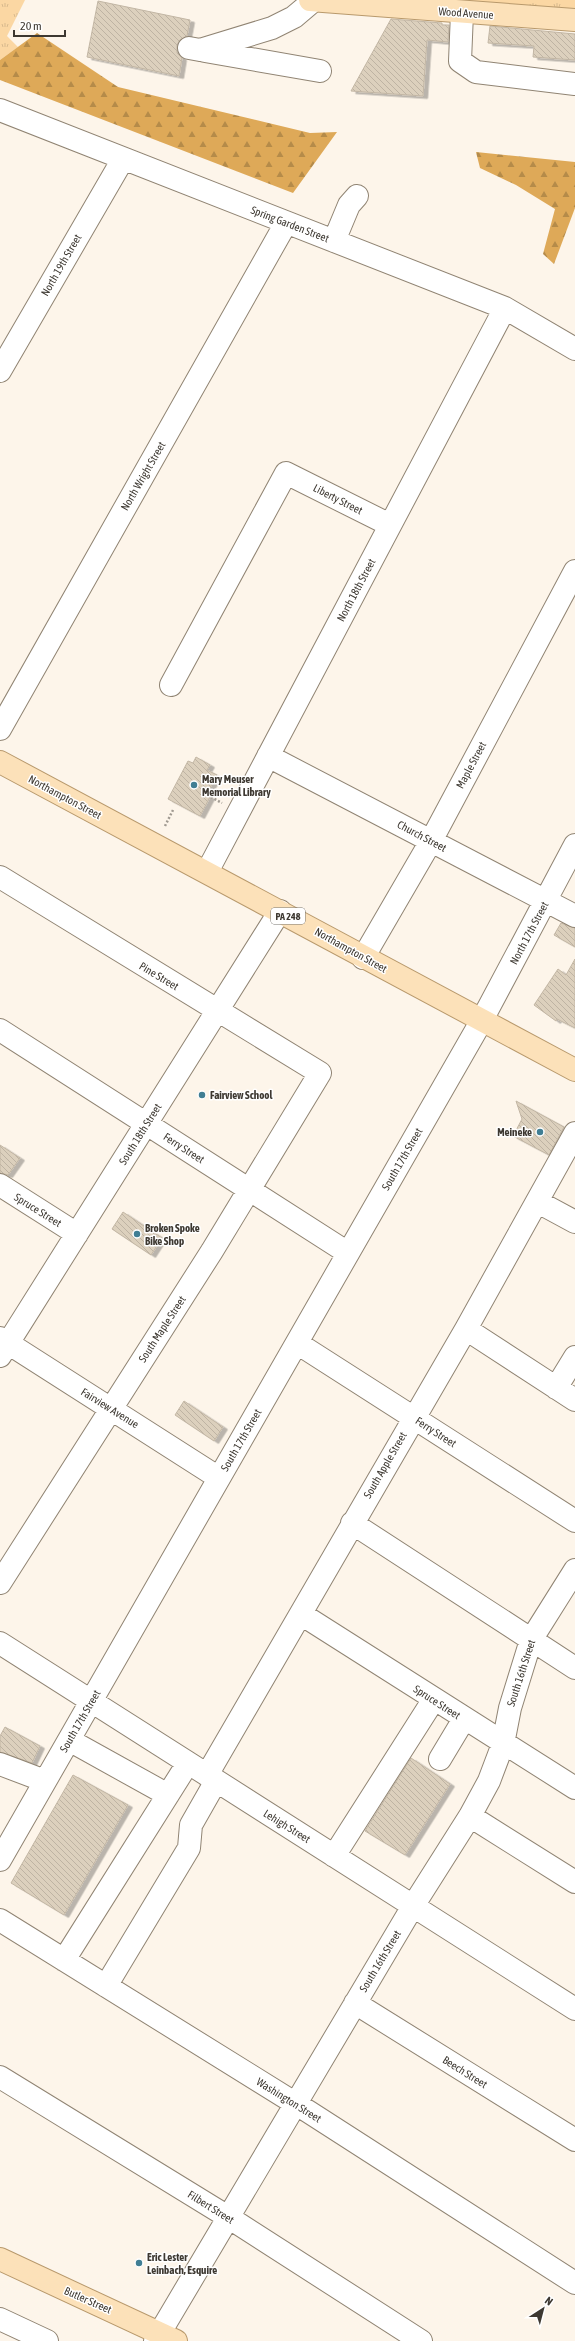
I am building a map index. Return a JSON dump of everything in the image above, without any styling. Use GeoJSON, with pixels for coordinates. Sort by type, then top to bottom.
{"type":"FeatureCollection","features":[{"type":"Feature","properties":{"kind":"main road","name":"Wood Avenue"},"geometry":{"type":"LineString","coordinates":[[310,0],[462,13],[575,20]]}},
{"type":"Feature","properties":{"kind":"main road","name":"Northampton Street"},"geometry":{"type":"LineString","coordinates":[[0,762],[280,911],[363,958],[575,1070]]}},
{"type":"Feature","properties":{"kind":"main road","name":"Butler Street"},"geometry":{"type":"LineString","coordinates":[[0,2259],[163,2338]]}},
{"type":"Feature","properties":{"kind":"street"},"geometry":{"type":"LineString","coordinates":[[314,0],[294,18],[272,28],[194,49],[320,71]]}},
{"type":"Feature","properties":{"kind":"street"},"geometry":{"type":"LineString","coordinates":[[462,13],[460,61],[476,72],[575,84]]}},
{"type":"Feature","properties":{"kind":"street","name":"Spring Garden Street"},"geometry":{"type":"LineString","coordinates":[[0,110],[505,308],[575,349]]}},
{"type":"Feature","properties":{"kind":"street","name":"North 19th Street"},"geometry":{"type":"LineString","coordinates":[[0,371],[122,159]]}},
{"type":"Feature","properties":{"kind":"street"},"geometry":{"type":"LineString","coordinates":[[334,241],[349,205],[357,196]]}},
{"type":"Feature","properties":{"kind":"street","name":"North Wright Street"},"geometry":{"type":"LineString","coordinates":[[0,729],[286,223]]}},
{"type":"Feature","properties":{"kind":"street","name":"North 18th Street"},"geometry":{"type":"LineString","coordinates":[[206,872],[505,308]]}},
{"type":"Feature","properties":{"kind":"street","name":"Liberty Street"},"geometry":{"type":"LineString","coordinates":[[170,685],[286,473],[390,525]]}},
{"type":"Feature","properties":{"kind":"street","name":"Maple Street"},"geometry":{"type":"LineString","coordinates":[[363,958],[431,841],[575,570]]}},
{"type":"Feature","properties":{"kind":"street","name":"Church Street"},"geometry":{"type":"LineString","coordinates":[[268,756],[575,916]]}},
{"type":"Feature","properties":{"kind":"street","name":"North 17th Street"},"geometry":{"type":"LineString","coordinates":[[482,1020],[575,846]]}},
{"type":"Feature","properties":{"kind":"street","name":"Pine Street"},"geometry":{"type":"LineString","coordinates":[[0,877],[320,1073]]}},
{"type":"Feature","properties":{"kind":"street","name":"South 18th Street"},"geometry":{"type":"LineString","coordinates":[[3,1346],[77,1234],[280,911]]}},
{"type":"Feature","properties":{"kind":"street","name":"South 17th Street"},"geometry":{"type":"LineString","coordinates":[[0,1860],[482,1020]]}},
{"type":"Feature","properties":{"kind":"street","name":"Ferry Street"},"geometry":{"type":"LineString","coordinates":[[0,1030],[348,1253]]}},
{"type":"Feature","properties":{"kind":"street","name":"South Maple Street"},"geometry":{"type":"LineString","coordinates":[[0,1583],[250,1190],[320,1073]]}},
{"type":"Feature","properties":{"kind":"street","name":"South Apple Street"},"geometry":{"type":"LineString","coordinates":[[106,1986],[189,1848],[190,1826],[211,1778],[301,1614],[413,1417],[466,1329],[575,1133]]}},
{"type":"Feature","properties":{"kind":"street","name":"Spruce Street"},"geometry":{"type":"LineString","coordinates":[[0,1185],[77,1234]]}},
{"type":"Feature","properties":{"kind":"street"},"geometry":{"type":"LineString","coordinates":[[538,1202],[575,1222]]}},
{"type":"Feature","properties":{"kind":"street"},"geometry":{"type":"LineString","coordinates":[[466,1329],[575,1400]]}},
{"type":"Feature","properties":{"kind":"street","name":"Ferry Street"},"geometry":{"type":"LineString","coordinates":[[297,1343],[575,1521]]}},
{"type":"Feature","properties":{"kind":"street","name":"Fairview Avenue"},"geometry":{"type":"LineString","coordinates":[[3,1346],[110,1408],[219,1478]]}},
{"type":"Feature","properties":{"kind":"street"},"geometry":{"type":"LineString","coordinates":[[556,1388],[575,1357]]}},
{"type":"Feature","properties":{"kind":"street"},"geometry":{"type":"LineString","coordinates":[[352,1523],[575,1668]]}},
{"type":"Feature","properties":{"kind":"street","name":"South 16th Street"},"geometry":{"type":"LineString","coordinates":[[163,2338],[228,2217],[413,1906],[470,1816],[489,1781],[503,1744],[510,1708],[531,1640],[575,1570]]}},
{"type":"Feature","properties":{"kind":"street","name":"Spruce Street"},"geometry":{"type":"LineString","coordinates":[[301,1614],[503,1744],[575,1788]]}},
{"type":"Feature","properties":{"kind":"street","name":"Lehigh Street"},"geometry":{"type":"LineString","coordinates":[[0,1642],[575,2009]]}},
{"type":"Feature","properties":{"kind":"street"},"geometry":{"type":"LineString","coordinates":[[334,1856],[434,1699]]}},
{"type":"Feature","properties":{"kind":"street"},"geometry":{"type":"LineString","coordinates":[[440,1759],[464,1719]]}},
{"type":"Feature","properties":{"kind":"street"},"geometry":{"type":"LineString","coordinates":[[69,1740],[168,1795]]}},
{"type":"Feature","properties":{"kind":"street"},"geometry":{"type":"LineString","coordinates":[[64,1960],[188,1763]]}},
{"type":"Feature","properties":{"kind":"street"},"geometry":{"type":"LineString","coordinates":[[0,1764],[45,1781]]}},
{"type":"Feature","properties":{"kind":"street"},"geometry":{"type":"LineString","coordinates":[[470,1816],[575,1882]]}},
{"type":"Feature","properties":{"kind":"street","name":"Washington Street"},"geometry":{"type":"LineString","coordinates":[[0,1920],[295,2104],[575,2283]]}},
{"type":"Feature","properties":{"kind":"street","name":"Beech Street"},"geometry":{"type":"LineString","coordinates":[[355,2003],[575,2140]]}},
{"type":"Feature","properties":{"kind":"street","name":"Filbert Street"},"geometry":{"type":"LineString","coordinates":[[0,2077],[228,2217],[421,2341]]}},
{"type":"Feature","properties":{"kind":"street"},"geometry":{"type":"LineString","coordinates":[[0,2319],[48,2341]]}},
{"type":"Feature","properties":{"kind":"path"},"geometry":{"type":"LineString","coordinates":[[211,796],[223,803]]}},
{"type":"Feature","properties":{"kind":"path"},"geometry":{"type":"LineString","coordinates":[[165,826],[174,810]]}},
{"type":"Feature","properties":{"kind":"green space"},"geometry":{"type":"Polygon","coordinates":[[[0,0],[25,0],[7,36],[18,47],[0,60],[0,0]]]}},
{"type":"Feature","properties":{"kind":"green space"},"geometry":{"type":"Polygon","coordinates":[[[446,0],[575,0],[575,9],[457,1],[446,0]]]}},
{"type":"Feature","properties":{"kind":"green space"},"geometry":{"type":"Polygon","coordinates":[[[37,33],[118,87],[310,133],[337,132],[293,193],[0,80],[0,60],[37,33]]]}},
{"type":"Feature","properties":{"kind":"green space"},"geometry":{"type":"Polygon","coordinates":[[[476,152],[575,162],[575,208],[554,264],[543,254],[555,209],[516,185],[480,168],[476,152]]]}},
{"type":"Feature","properties":{"kind":"building"},"geometry":{"type":"Polygon","coordinates":[[[98,1],[190,20],[187,36],[180,40],[177,45],[177,53],[182,58],[179,76],[87,57],[98,1]]]}},
{"type":"Feature","properties":{"kind":"building"},"geometry":{"type":"Polygon","coordinates":[[[391,19],[442,23],[442,25],[449,25],[448,42],[427,40],[423,96],[351,91],[391,19]]]}},
{"type":"Feature","properties":{"kind":"building"},"geometry":{"type":"Polygon","coordinates":[[[490,26],[575,34],[575,60],[533,57],[534,46],[488,43],[490,26]]]}},
{"type":"Feature","properties":{"kind":"building","name":"Mary Meuser Memorial Library"},"geometry":{"type":"Polygon","coordinates":[[[196,757],[210,765],[207,770],[217,775],[206,795],[210,797],[200,816],[168,799],[188,761],[193,763],[196,757]]]}},
{"type":"Feature","properties":{"kind":"building"},"geometry":{"type":"Polygon","coordinates":[[[561,923],[575,928],[575,947],[554,935],[561,923]]]}},
{"type":"Feature","properties":{"kind":"building"},"geometry":{"type":"Polygon","coordinates":[[[575,959],[575,1028],[557,1019],[556,1021],[534,1005],[558,969],[566,975],[575,959]]]}},
{"type":"Feature","properties":{"kind":"building","name":"Meineke"},"geometry":{"type":"Polygon","coordinates":[[[516,1101],[564,1127],[549,1155],[513,1136],[522,1119],[516,1101]]]}},
{"type":"Feature","properties":{"kind":"building"},"geometry":{"type":"Polygon","coordinates":[[[0,1145],[20,1158],[8,1175],[0,1173],[0,1145]]]}},
{"type":"Feature","properties":{"kind":"building","name":"Broken Spoke Bike Shop"},"geometry":{"type":"Polygon","coordinates":[[[123,1212],[162,1238],[151,1255],[112,1229],[123,1212]]]}},
{"type":"Feature","properties":{"kind":"building"},"geometry":{"type":"Polygon","coordinates":[[[184,1401],[223,1427],[214,1441],[175,1415],[184,1401]]]}},
{"type":"Feature","properties":{"kind":"building"},"geometry":{"type":"Polygon","coordinates":[[[5,1727],[40,1746],[32,1763],[0,1752],[0,1736],[5,1727]]]}},
{"type":"Feature","properties":{"kind":"building"},"geometry":{"type":"Polygon","coordinates":[[[411,1758],[450,1784],[405,1855],[365,1831],[411,1758]]]}},
{"type":"Feature","properties":{"kind":"building"},"geometry":{"type":"Polygon","coordinates":[[[73,1775],[128,1805],[64,1915],[11,1883],[73,1775]]]}},
{"type":"Feature","properties":{"kind":"place","name":"Mary Meuser Memorial Library"},"geometry":{"type":"Point","coordinates":[194,785]}},
{"type":"Feature","properties":{"kind":"place","name":"Fairview School"},"geometry":{"type":"Point","coordinates":[202,1095]}},
{"type":"Feature","properties":{"kind":"place","name":"Meineke"},"geometry":{"type":"Point","coordinates":[540,1132]}},
{"type":"Feature","properties":{"kind":"place","name":"Broken Spoke Bike Shop"},"geometry":{"type":"Point","coordinates":[137,1234]}},
{"type":"Feature","properties":{"kind":"place","name":"Eric Lester Leinbach, Esquire"},"geometry":{"type":"Point","coordinates":[139,2263]}}]}
